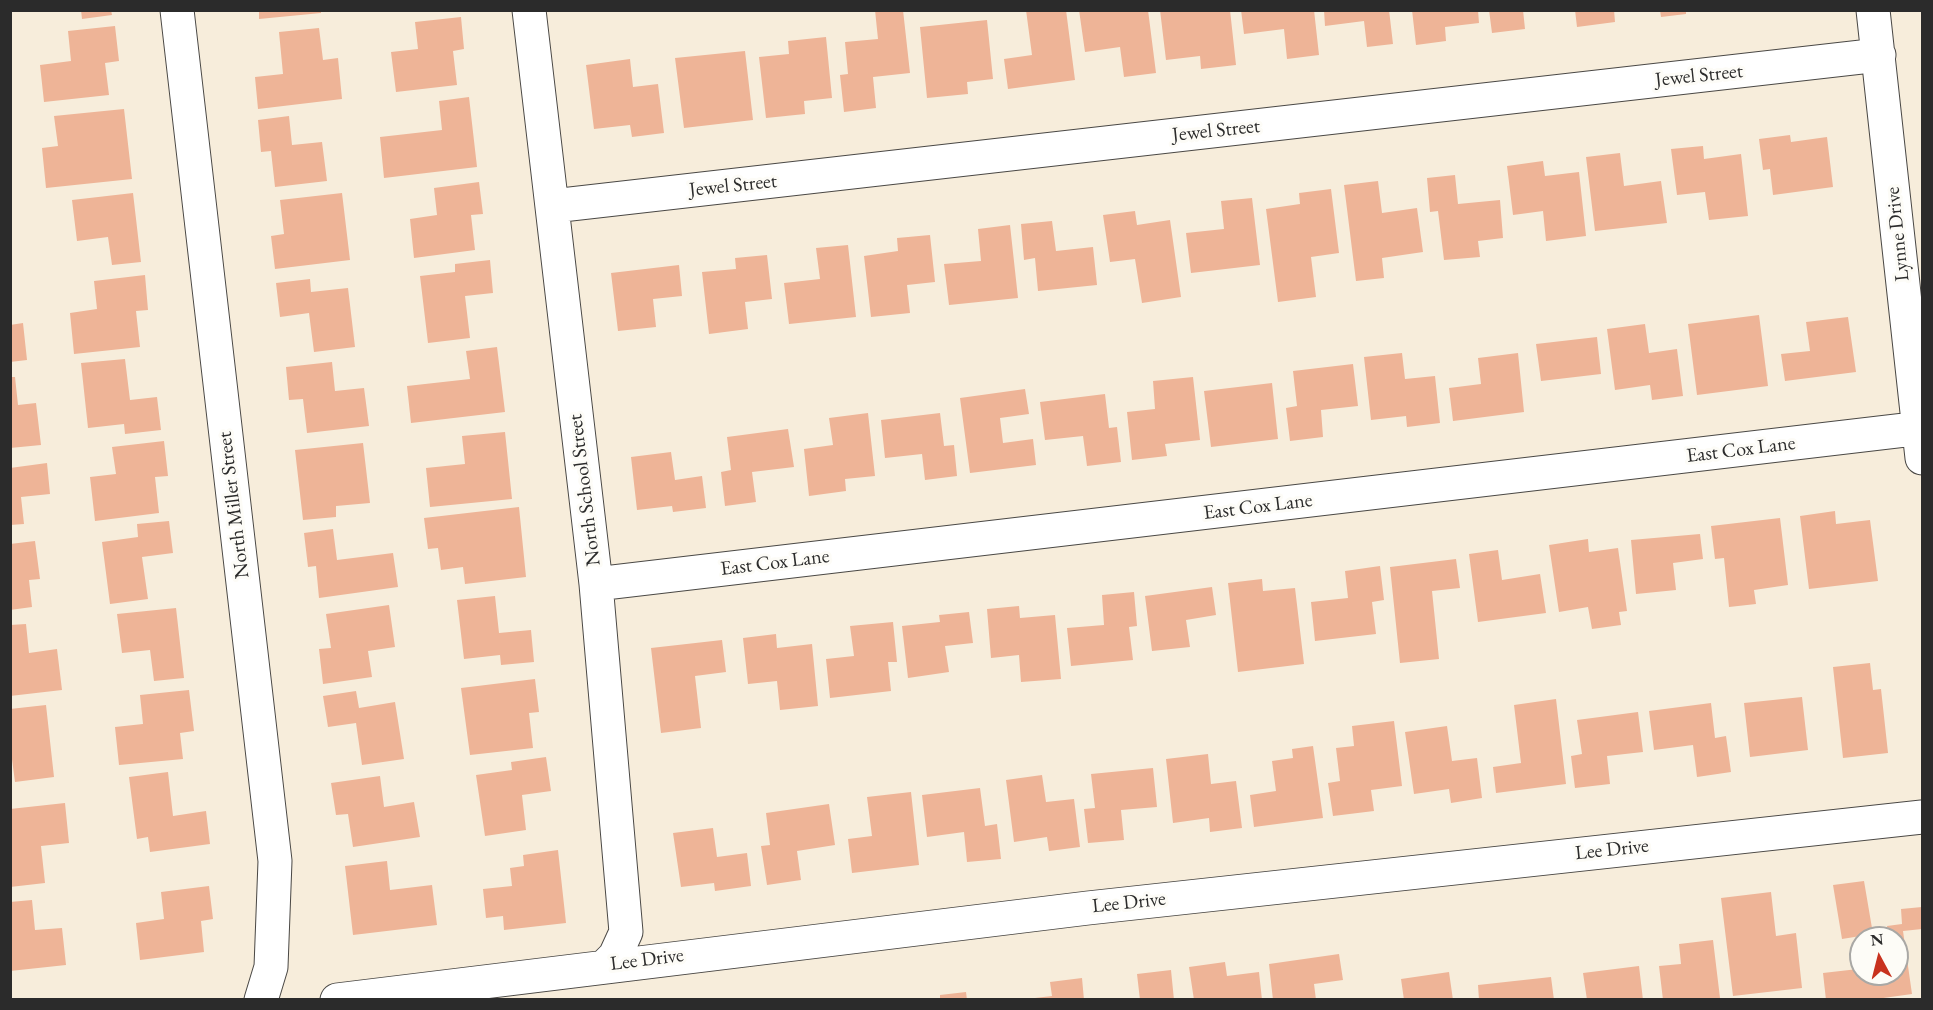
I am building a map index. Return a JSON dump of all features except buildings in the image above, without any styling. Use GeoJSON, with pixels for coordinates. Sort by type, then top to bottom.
{"type":"FeatureCollection","features":[{"type":"Feature","properties":{"kind":"street","name":"North Miller Street"},"geometry":{"type":"LineString","coordinates":[[177,10],[275,861],[271,967],[261,999]]}},
{"type":"Feature","properties":{"kind":"street","name":"North School Street"},"geometry":{"type":"LineString","coordinates":[[529,10],[596,584],[626,932],[615,956],[606,965]]}},
{"type":"Feature","properties":{"kind":"street","name":"Lynne Drive"},"geometry":{"type":"LineString","coordinates":[[1873,10],[1922,436]]}},
{"type":"Feature","properties":{"kind":"street","name":"Jewel Street"},"geometry":{"type":"LineString","coordinates":[[553,206],[1879,55]]}},
{"type":"Feature","properties":{"kind":"street","name":"East Cox Lane"},"geometry":{"type":"LineString","coordinates":[[596,584],[1922,436]]}},
{"type":"Feature","properties":{"kind":"street","name":"Lee Drive"},"geometry":{"type":"LineString","coordinates":[[337,999],[1100,906],[1923,817]]}}]}
